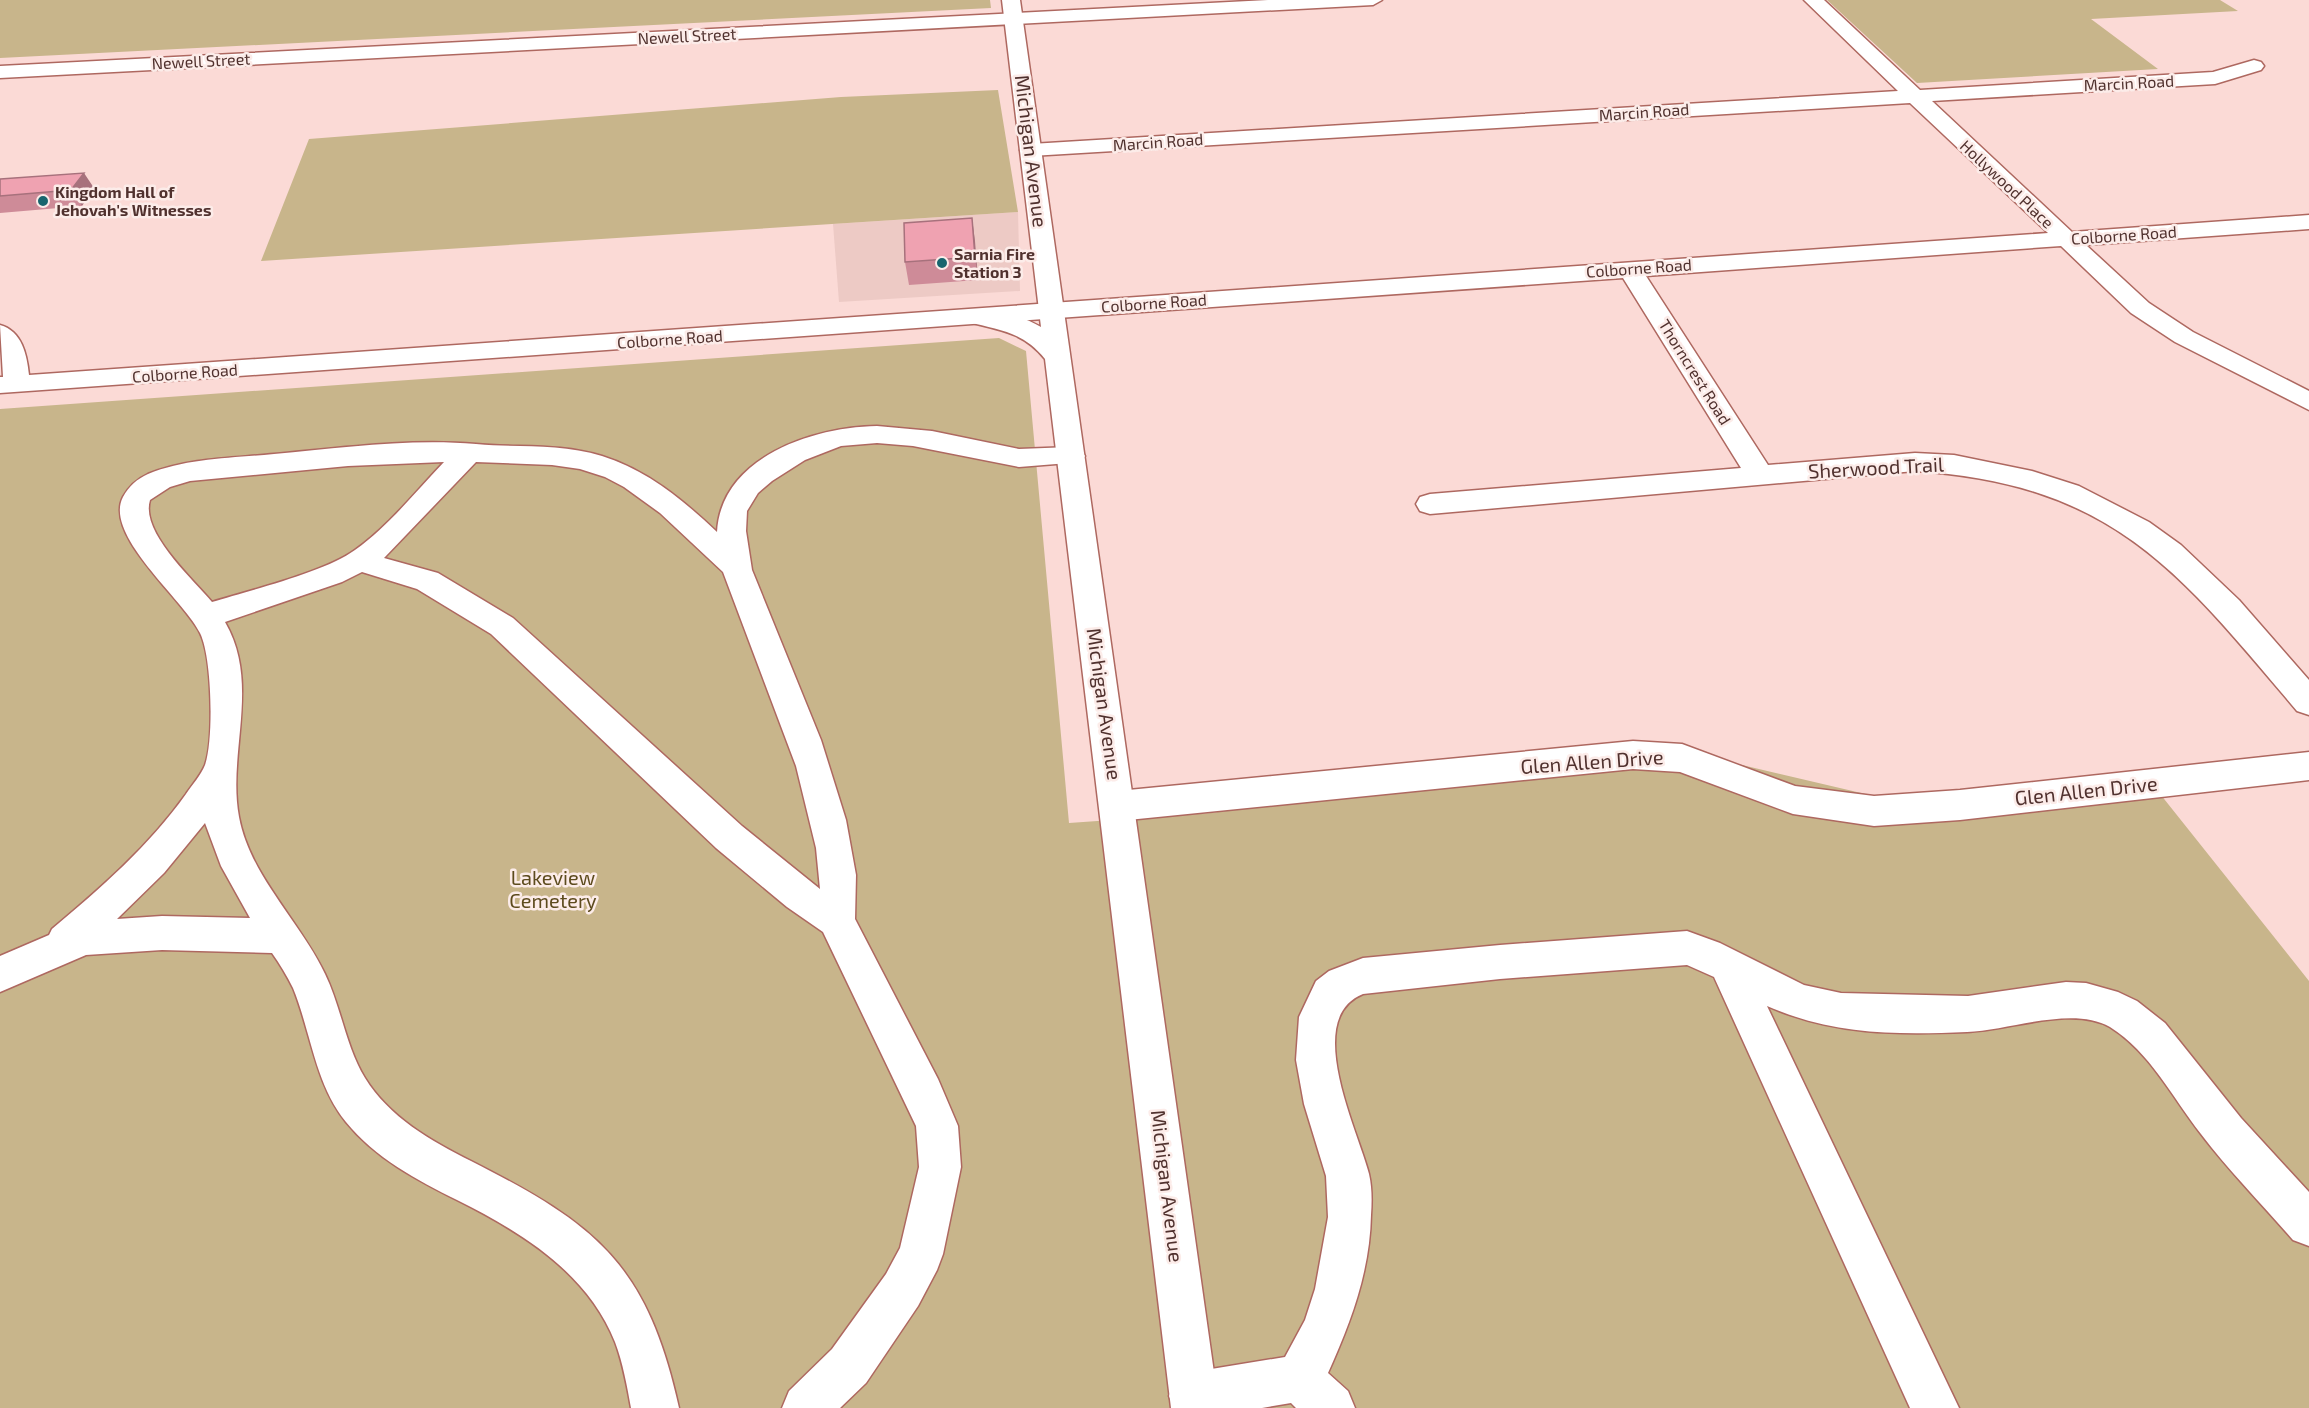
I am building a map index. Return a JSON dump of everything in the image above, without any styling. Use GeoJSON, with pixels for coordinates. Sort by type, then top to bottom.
{"type":"FeatureCollection","features":[{"type":"Feature","properties":{"kind":"street","name":"Newell Street"},"geometry":{"type":"LineString","coordinates":[[0,72],[1013,9],[1373,0]]}},
{"type":"Feature","properties":{"kind":"street","name":"Hollywood Place"},"geometry":{"type":"LineString","coordinates":[[1814,0],[2126,296],[2168,328],[2309,402]]}},
{"type":"Feature","properties":{"kind":"street","name":"Michigan Avenue"},"geometry":{"type":"LineString","coordinates":[[1013,9],[1194,1402]]}},
{"type":"Feature","properties":{"kind":"street","name":"Marcin Road"},"geometry":{"type":"LineString","coordinates":[[1031,150],[2215,78],[2254,66]]}},
{"type":"Feature","properties":{"kind":"street","name":"Colborne Road"},"geometry":{"type":"LineString","coordinates":[[8,385],[2309,222]]}},
{"type":"Feature","properties":{"kind":"street","name":"Thorncrest Road"},"geometry":{"type":"LineString","coordinates":[[1630,269],[1760,475]]}},
{"type":"Feature","properties":{"kind":"street"},"geometry":{"type":"LineString","coordinates":[[977,316],[1027,328],[1045,340],[1057,357]]}},
{"type":"Feature","properties":{"kind":"street"},"geometry":{"type":"LineString","coordinates":[[0,333],[14,351],[8,385]]}},
{"type":"Feature","properties":{"kind":"street"},"geometry":{"type":"LineString","coordinates":[[673,507],[711,508],[735,502],[754,482],[789,456],[803,448],[842,437],[879,435],[985,450],[1010,457],[1071,456]]}},
{"type":"Feature","properties":{"kind":"street"},"geometry":{"type":"LineString","coordinates":[[655,1408],[650,1380],[634,1332],[610,1286],[582,1253],[547,1226],[422,1158],[382,1130],[357,1103],[328,1041],[304,970],[243,879],[222,820],[218,794],[225,728],[225,680],[220,642],[207,616],[193,601],[140,530],[133,514],[136,499],[144,488],[160,480],[220,468],[376,454],[470,453],[559,456],[598,464],[646,486],[673,507],[735,566]]}},
{"type":"Feature","properties":{"kind":"street"},"geometry":{"type":"LineString","coordinates":[[207,616],[332,574],[365,558],[398,528],[470,453]]}},
{"type":"Feature","properties":{"kind":"street","name":"Sherwood Trail"},"geometry":{"type":"LineString","coordinates":[[1430,504],[1885,464],[1942,462],[1983,467],[2026,478],[2085,500],[2134,526],[2179,559],[2201,579],[2309,702]]}},
{"type":"Feature","properties":{"kind":"street"},"geometry":{"type":"LineString","coordinates":[[735,502],[732,528],[735,566],[812,765],[830,831],[838,876],[836,920],[923,1093],[937,1126],[940,1167],[921,1254],[902,1290],[849,1366],[806,1408]]}},
{"type":"Feature","properties":{"kind":"street"},"geometry":{"type":"LineString","coordinates":[[365,558],[374,566],[427,580],[502,626],[729,837],[800,896],[836,920]]}},
{"type":"Feature","properties":{"kind":"street","name":"Glen Allen Drive"},"geometry":{"type":"LineString","coordinates":[[1118,806],[1634,756],[1682,758],[1793,800],[1874,811],[1960,805],[2309,766]]}},
{"type":"Feature","properties":{"kind":"street"},"geometry":{"type":"LineString","coordinates":[[59,946],[121,892],[154,857],[207,794],[222,766]]}},
{"type":"Feature","properties":{"kind":"street"},"geometry":{"type":"LineString","coordinates":[[0,974],[59,946],[84,938],[111,934],[281,936]]}},
{"type":"Feature","properties":{"kind":"street"},"geometry":{"type":"LineString","coordinates":[[1194,1402],[1315,1393],[1316,1350],[1330,1318],[1348,1242],[1350,1189],[1344,1162],[1320,1092],[1316,1031],[1319,1010],[1327,994],[1342,982],[1363,976],[1687,948],[1710,955],[1790,1000],[1839,1011],[1970,1014],[2077,998],[2099,1002],[2145,1029],[2164,1047],[2214,1118],[2309,1224]]}},
{"type":"Feature","properties":{"kind":"street"},"geometry":{"type":"LineString","coordinates":[[1728,966],[1935,1408]]}},
{"type":"Feature","properties":{"kind":"shaded area"},"geometry":{"type":"Polygon","coordinates":[[[1018,212],[1020,291],[839,302],[833,224],[1018,212]]]}},
{"type":"Feature","properties":{"kind":"green space"},"geometry":{"type":"Polygon","coordinates":[[[0,0],[990,0],[991,8],[0,58],[0,0]]]}},
{"type":"Feature","properties":{"kind":"green space"},"geometry":{"type":"Polygon","coordinates":[[[1827,0],[2220,0],[2238,11],[2091,19],[2158,69],[1917,83],[1827,0]]]}},
{"type":"Feature","properties":{"kind":"green space"},"geometry":{"type":"Polygon","coordinates":[[[998,90],[1018,212],[261,261],[309,139],[841,97],[998,90]]]}},
{"type":"Feature","properties":{"kind":"green space","name":"Lakeview Cemetery"},"geometry":{"type":"Polygon","coordinates":[[[999,338],[1026,351],[1069,823],[1211,813],[1582,760],[1708,757],[1891,800],[2145,775],[2309,981],[2309,1408],[0,1408],[0,409],[999,338]]]}},
{"type":"Feature","properties":{"kind":"building"},"geometry":{"type":"Polygon","coordinates":[[[84,173],[71,190],[0,196],[0,179],[84,173]]]}},
{"type":"Feature","properties":{"kind":"building"},"geometry":{"type":"Polygon","coordinates":[[[972,218],[975,257],[905,262],[904,223],[972,218]]]}},
{"type":"Feature","properties":{"kind":"place","name":"Kingdom Hall of Jehovah's Witnesses"},"geometry":{"type":"Point","coordinates":[43,201]}},
{"type":"Feature","properties":{"kind":"place","name":"Sarnia Fire Station 3"},"geometry":{"type":"Point","coordinates":[942,263]}}]}
